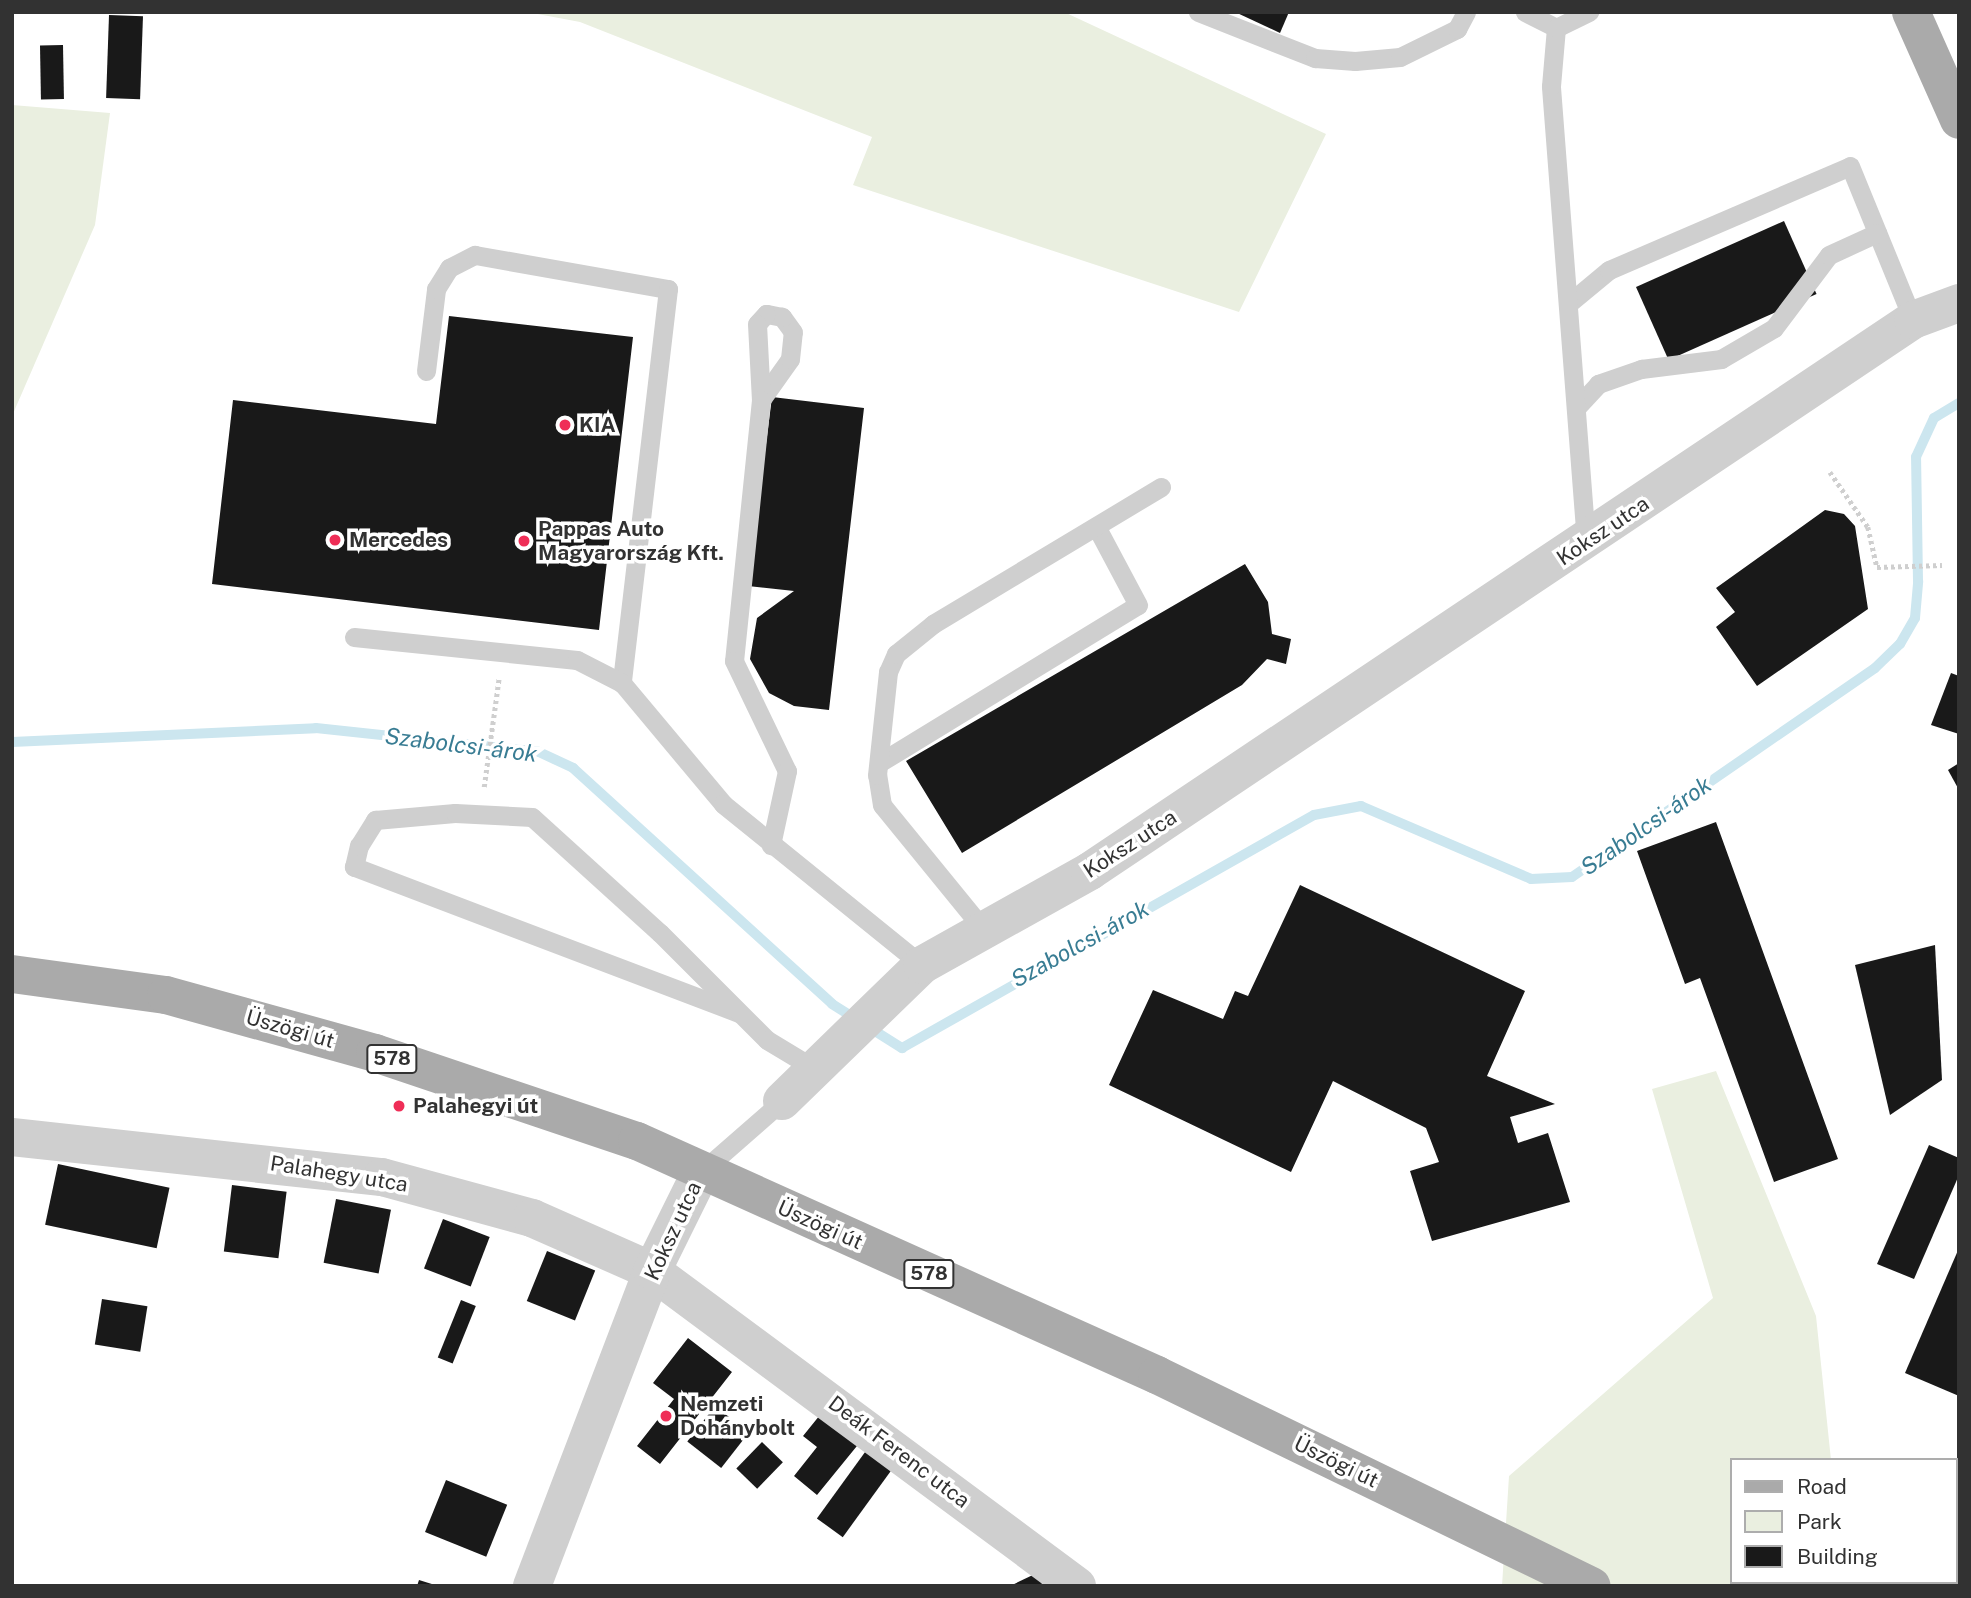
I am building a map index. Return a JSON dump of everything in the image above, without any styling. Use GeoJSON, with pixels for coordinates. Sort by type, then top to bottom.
{"type":"FeatureCollection","features":[{"type":"Feature","properties":{"kind":"main road"},"geometry":{"type":"LineString","coordinates":[[1911,12],[1949,69],[1959,120]]}},
{"type":"Feature","properties":{"kind":"main road","name":"Üszögi út"},"geometry":{"type":"LineString","coordinates":[[12,974],[166,995],[278,1025],[637,1141],[1157,1375],[1591,1586]]}},
{"type":"Feature","properties":{"kind":"street","name":"Koksz utca"},"geometry":{"type":"LineString","coordinates":[[782,1101],[922,965],[1090,870],[1586,543],[1913,320],[1959,303]]}},
{"type":"Feature","properties":{"kind":"street","name":"Palahegy utca"},"geometry":{"type":"LineString","coordinates":[[12,1137],[382,1177],[532,1218],[652,1271]]}},
{"type":"Feature","properties":{"kind":"street","name":"Koksz utca"},"geometry":{"type":"LineString","coordinates":[[532,1586],[652,1271],[701,1172]]}},
{"type":"Feature","properties":{"kind":"street","name":"Deák Ferenc utca"},"geometry":{"type":"LineString","coordinates":[[652,1271],[1077,1586]]}},
{"type":"Feature","properties":{"kind":"lane"},"geometry":{"type":"LineString","coordinates":[[1198,12],[1315,58],[1355,61],[1400,57],[1457,29],[1466,12]]}},
{"type":"Feature","properties":{"kind":"lane"},"geometry":{"type":"LineString","coordinates":[[1525,12],[1556,28]]}},
{"type":"Feature","properties":{"kind":"lane"},"geometry":{"type":"LineString","coordinates":[[1556,28],[1588,12]]}},
{"type":"Feature","properties":{"kind":"lane"},"geometry":{"type":"LineString","coordinates":[[1556,28],[1551,86],[1586,543]]}},
{"type":"Feature","properties":{"kind":"lane"},"geometry":{"type":"LineString","coordinates":[[1567,304],[1609,270],[1850,166],[1913,320]]}},
{"type":"Feature","properties":{"kind":"lane"},"geometry":{"type":"LineString","coordinates":[[1576,408],[1598,384],[1641,369],[1721,359],[1764,334],[1792,309],[1829,255],[1878,233]]}},
{"type":"Feature","properties":{"kind":"lane"},"geometry":{"type":"LineString","coordinates":[[426,371],[436,289],[449,268],[475,255],[668,289],[622,683]]}},
{"type":"Feature","properties":{"kind":"lane"},"geometry":{"type":"LineString","coordinates":[[761,400],[734,661],[787,771],[771,845]]}},
{"type":"Feature","properties":{"kind":"lane"},"geometry":{"type":"LineString","coordinates":[[984,930],[882,805],[879,763],[888,672],[896,654],[933,624],[1161,487]]}},
{"type":"Feature","properties":{"kind":"lane"},"geometry":{"type":"LineString","coordinates":[[879,763],[1138,605],[1096,526]]}},
{"type":"Feature","properties":{"kind":"lane"},"geometry":{"type":"LineString","coordinates":[[354,637],[577,660],[622,683],[723,804],[922,965]]}},
{"type":"Feature","properties":{"kind":"lane"},"geometry":{"type":"LineString","coordinates":[[739,1013],[354,867],[359,846],[375,820],[455,813],[532,817],[739,1013],[766,1040],[815,1069]]}},
{"type":"Feature","properties":{"kind":"lane","name":"Koksz utca"},"geometry":{"type":"LineString","coordinates":[[701,1172],[782,1101]]}},
{"type":"Feature","properties":{"kind":"path"},"geometry":{"type":"LineString","coordinates":[[1830,472],[1868,527],[1877,567],[1942,565]]}},
{"type":"Feature","properties":{"kind":"path"},"geometry":{"type":"LineString","coordinates":[[488,759],[503,653]]}},
{"type":"Feature","properties":{"kind":"green space"},"geometry":{"type":"Polygon","coordinates":[[[527,12],[1064,12],[1326,134],[1239,312],[853,185],[872,137],[580,22],[527,12]]]}},
{"type":"Feature","properties":{"kind":"green space"},"geometry":{"type":"Polygon","coordinates":[[[12,105],[110,113],[95,225],[12,416],[12,105]]]}},
{"type":"Feature","properties":{"kind":"green space"},"geometry":{"type":"Polygon","coordinates":[[[1716,1071],[1816,1316],[1831,1458],[1730,1458],[1730,1584],[1860,1586],[1502,1586],[1509,1476],[1713,1298],[1652,1089],[1716,1071]]]}},
{"type":"Feature","properties":{"kind":"building"},"geometry":{"type":"Polygon","coordinates":[[[1235,12],[1289,12],[1280,33],[1235,12]]]}},
{"type":"Feature","properties":{"kind":"building"},"geometry":{"type":"Polygon","coordinates":[[[109,15],[143,16],[140,99],[106,98],[109,15]]]}},
{"type":"Feature","properties":{"kind":"building"},"geometry":{"type":"Polygon","coordinates":[[[40,45],[63,45],[64,99],[41,99],[40,45]]]}},
{"type":"Feature","properties":{"kind":"building"},"geometry":{"type":"Polygon","coordinates":[[[1784,221],[1817,294],[1669,360],[1636,287],[1784,221]]]}},
{"type":"Feature","properties":{"kind":"building"},"geometry":{"type":"Polygon","coordinates":[[[449,316],[633,337],[599,630],[212,584],[233,400],[436,424],[449,316]]]}},
{"type":"Feature","properties":{"kind":"building"},"geometry":{"type":"Polygon","coordinates":[[[772,397],[864,408],[829,710],[794,706],[769,693],[750,659],[757,618],[794,591],[748,586],[772,397]]]}},
{"type":"Feature","properties":{"kind":"building"},"geometry":{"type":"Polygon","coordinates":[[[1825,510],[1844,514],[1855,526],[1868,609],[1757,686],[1716,627],[1735,612],[1716,588],[1825,510]]]}},
{"type":"Feature","properties":{"kind":"building"},"geometry":{"type":"Polygon","coordinates":[[[1245,564],[1268,602],[1272,634],[1291,639],[1286,664],[1267,659],[1242,685],[962,853],[906,761],[1245,564]]]}},
{"type":"Feature","properties":{"kind":"building"},"geometry":{"type":"Polygon","coordinates":[[[1951,673],[1959,676],[1959,734],[1931,725],[1951,673]]]}},
{"type":"Feature","properties":{"kind":"building"},"geometry":{"type":"Polygon","coordinates":[[[1959,763],[1959,790],[1948,770],[1959,763]]]}},
{"type":"Feature","properties":{"kind":"building"},"geometry":{"type":"Polygon","coordinates":[[[1716,822],[1838,1159],[1774,1182],[1700,978],[1685,984],[1637,851],[1716,822]]]}},
{"type":"Feature","properties":{"kind":"building"},"geometry":{"type":"Polygon","coordinates":[[[1300,885],[1525,991],[1487,1076],[1555,1104],[1510,1117],[1518,1143],[1548,1133],[1570,1202],[1432,1241],[1410,1171],[1439,1162],[1426,1128],[1333,1081],[1291,1172],[1109,1085],[1153,990],[1223,1019],[1235,991],[1248,996],[1300,885]]]}},
{"type":"Feature","properties":{"kind":"building"},"geometry":{"type":"Polygon","coordinates":[[[1935,945],[1942,1080],[1890,1115],[1855,965],[1935,945]]]}},
{"type":"Feature","properties":{"kind":"building"},"geometry":{"type":"Polygon","coordinates":[[[1929,1145],[1959,1158],[1959,1175],[1914,1279],[1877,1264],[1929,1145]]]}},
{"type":"Feature","properties":{"kind":"building"},"geometry":{"type":"Polygon","coordinates":[[[58,1164],[170,1188],[157,1248],[45,1225],[58,1164]]]}},
{"type":"Feature","properties":{"kind":"building"},"geometry":{"type":"Polygon","coordinates":[[[232,1185],[287,1192],[278,1258],[224,1252],[232,1185]]]}},
{"type":"Feature","properties":{"kind":"building"},"geometry":{"type":"Polygon","coordinates":[[[336,1199],[391,1210],[379,1273],[324,1263],[336,1199]]]}},
{"type":"Feature","properties":{"kind":"building"},"geometry":{"type":"Polygon","coordinates":[[[443,1219],[490,1237],[471,1286],[424,1268],[443,1219]]]}},
{"type":"Feature","properties":{"kind":"building"},"geometry":{"type":"Polygon","coordinates":[[[1959,1248],[1959,1396],[1905,1373],[1959,1248]]]}},
{"type":"Feature","properties":{"kind":"building"},"geometry":{"type":"Polygon","coordinates":[[[547,1251],[595,1270],[575,1321],[527,1301],[547,1251]]]}},
{"type":"Feature","properties":{"kind":"building"},"geometry":{"type":"Polygon","coordinates":[[[102,1299],[147,1306],[140,1352],[95,1344],[102,1299]]]}},
{"type":"Feature","properties":{"kind":"building"},"geometry":{"type":"Polygon","coordinates":[[[461,1300],[476,1306],[453,1363],[438,1357],[461,1300]]]}},
{"type":"Feature","properties":{"kind":"building"},"geometry":{"type":"Polygon","coordinates":[[[688,1338],[732,1372],[660,1464],[637,1446],[674,1399],[653,1383],[688,1338]]]}},
{"type":"Feature","properties":{"kind":"building"},"geometry":{"type":"Polygon","coordinates":[[[715,1406],[749,1432],[721,1468],[687,1441],[715,1406]]]}},
{"type":"Feature","properties":{"kind":"building"},"geometry":{"type":"Polygon","coordinates":[[[824,1410],[861,1441],[817,1495],[794,1476],[817,1447],[803,1436],[824,1410]]]}},
{"type":"Feature","properties":{"kind":"building"},"geometry":{"type":"Polygon","coordinates":[[[762,1442],[783,1462],[757,1489],[736,1469],[762,1442]]]}},
{"type":"Feature","properties":{"kind":"building"},"geometry":{"type":"Polygon","coordinates":[[[868,1448],[894,1467],[843,1537],[817,1518],[868,1448]]]}},
{"type":"Feature","properties":{"kind":"building"},"geometry":{"type":"Polygon","coordinates":[[[446,1480],[507,1505],[486,1557],[425,1532],[446,1480]]]}},
{"type":"Feature","properties":{"kind":"building"},"geometry":{"type":"Polygon","coordinates":[[[1037,1573],[1043,1586],[1010,1586],[1037,1573]]]}},
{"type":"Feature","properties":{"kind":"building"},"geometry":{"type":"Polygon","coordinates":[[[419,1580],[435,1585],[435,1586],[417,1586],[419,1580]]]}},
{"type":"Feature","properties":{"kind":"waterway","name":"Szabolcsi-árok"},"geometry":{"type":"LineString","coordinates":[[12,742],[316,728],[539,752],[573,768],[832,1004],[902,1048],[1314,815],[1361,806],[1531,879],[1572,877],[1875,668],[1900,644],[1915,618],[1918,581],[1916,457],[1934,418],[1959,403]]}},
{"type":"Feature","properties":{"kind":"place","name":"KIA"},"geometry":{"type":"Point","coordinates":[565,425]}},
{"type":"Feature","properties":{"kind":"place","name":"Mercedes"},"geometry":{"type":"Point","coordinates":[335,540]}},
{"type":"Feature","properties":{"kind":"place","name":"Pappas Auto Magyarország Kft."},"geometry":{"type":"Point","coordinates":[524,541]}},
{"type":"Feature","properties":{"kind":"place","name":"Palahegyi út"},"geometry":{"type":"Point","coordinates":[399,1106]}},
{"type":"Feature","properties":{"kind":"place","name":"Nemzeti Dohánybolt"},"geometry":{"type":"Point","coordinates":[666,1416]}}]}
